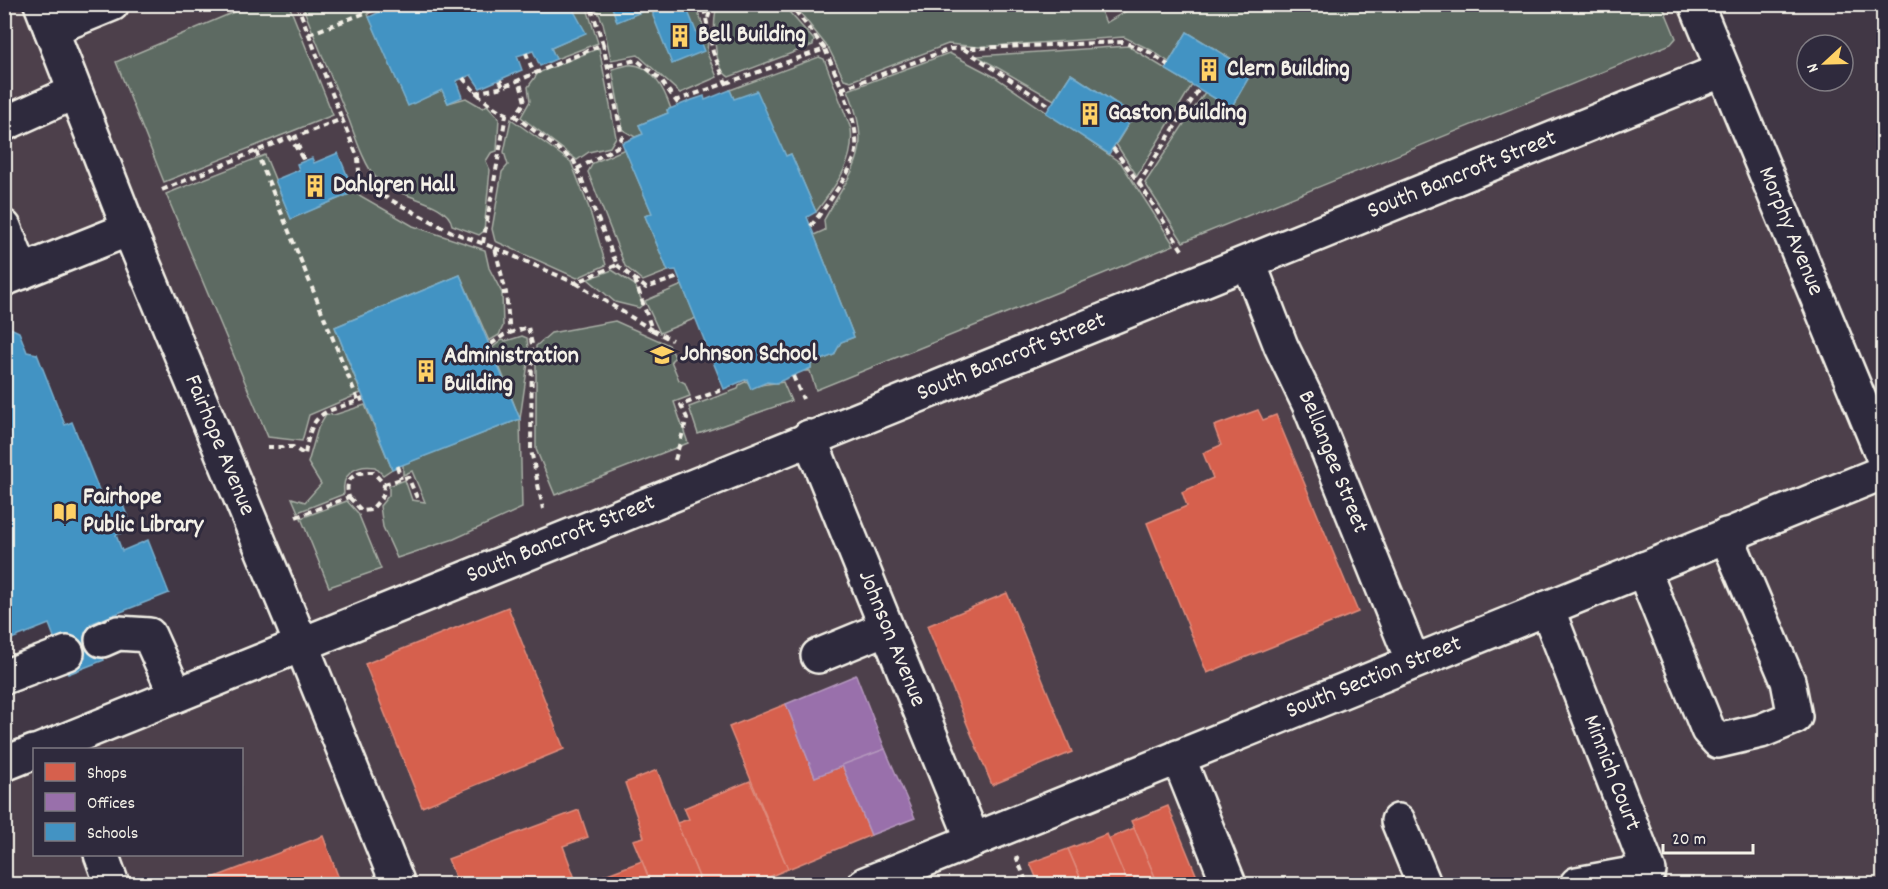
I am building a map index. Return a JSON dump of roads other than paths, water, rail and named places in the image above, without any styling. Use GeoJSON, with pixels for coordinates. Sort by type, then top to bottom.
{"type":"FeatureCollection","features":[{"type":"Feature","properties":{"kind":"street"},"geometry":{"type":"LineString","coordinates":[[46,17],[112,4]]}},
{"type":"Feature","properties":{"kind":"street","name":"Morphy Avenue"},"geometry":{"type":"LineString","coordinates":[[1696,4],[1884,459]]}},
{"type":"Feature","properties":{"kind":"street","name":"Fairhope Avenue"},"geometry":{"type":"LineString","coordinates":[[46,17],[129,229],[398,885]]}},
{"type":"Feature","properties":{"kind":"street","name":"South Bancroft Street"},"geometry":{"type":"LineString","coordinates":[[51,748],[809,437],[1249,263],[1723,70]]}},
{"type":"Feature","properties":{"kind":"street"},"geometry":{"type":"LineString","coordinates":[[4,124],[75,92]]}},
{"type":"Feature","properties":{"kind":"street"},"geometry":{"type":"LineString","coordinates":[[4,227],[13,275],[129,229]]}},
{"type":"Feature","properties":{"kind":"street","name":"Bellangee Street"},"geometry":{"type":"LineString","coordinates":[[1249,263],[1281,346],[1310,404],[1413,662]]}},
{"type":"Feature","properties":{"kind":"street","name":"Johnson Avenue"},"geometry":{"type":"LineString","coordinates":[[809,437],[973,840]]}},
{"type":"Feature","properties":{"kind":"street","name":"South Section Street"},"geometry":{"type":"LineString","coordinates":[[866,885],[1884,471]]}},
{"type":"Feature","properties":{"kind":"street"},"geometry":{"type":"LineString","coordinates":[[1643,569],[1708,730],[1718,741],[1761,731],[1795,717],[1790,690],[1726,535]]}},
{"type":"Feature","properties":{"kind":"street","name":"Minnich Court"},"geometry":{"type":"LineString","coordinates":[[1547,608],[1649,871],[1577,885]]}},
{"type":"Feature","properties":{"kind":"street"},"geometry":{"type":"LineString","coordinates":[[818,656],[886,628]]}},
{"type":"Feature","properties":{"kind":"street"},"geometry":{"type":"LineString","coordinates":[[102,640],[118,633],[149,635],[176,695]]}},
{"type":"Feature","properties":{"kind":"street"},"geometry":{"type":"LineString","coordinates":[[4,677],[67,653]]}},
{"type":"Feature","properties":{"kind":"street","name":"South Bancroft Street"},"geometry":{"type":"LineString","coordinates":[[4,764],[33,754]]}},
{"type":"Feature","properties":{"kind":"street"},"geometry":{"type":"LineString","coordinates":[[1178,757],[1230,885]]}},
{"type":"Feature","properties":{"kind":"street"},"geometry":{"type":"LineString","coordinates":[[1398,820],[1424,885]]}},
{"type":"Feature","properties":{"kind":"street"},"geometry":{"type":"LineString","coordinates":[[101,856],[112,885]]}},
{"type":"Feature","properties":{"kind":"place","name":"Bell Building"},"geometry":{"type":"Point","coordinates":[680,36]}},
{"type":"Feature","properties":{"kind":"place","name":"Clern Building"},"geometry":{"type":"Point","coordinates":[1209,70]}},
{"type":"Feature","properties":{"kind":"place","name":"Gaston Building"},"geometry":{"type":"Point","coordinates":[1090,114]}},
{"type":"Feature","properties":{"kind":"place","name":"Dahlgren Hall"},"geometry":{"type":"Point","coordinates":[315,186]}},
{"type":"Feature","properties":{"kind":"place","name":"Johnson School"},"geometry":{"type":"Point","coordinates":[662,355]}},
{"type":"Feature","properties":{"kind":"place","name":"Administration Building"},"geometry":{"type":"Point","coordinates":[426,371]}},
{"type":"Feature","properties":{"kind":"place","name":"Fairhope Public Library"},"geometry":{"type":"Point","coordinates":[65,512]}}]}
